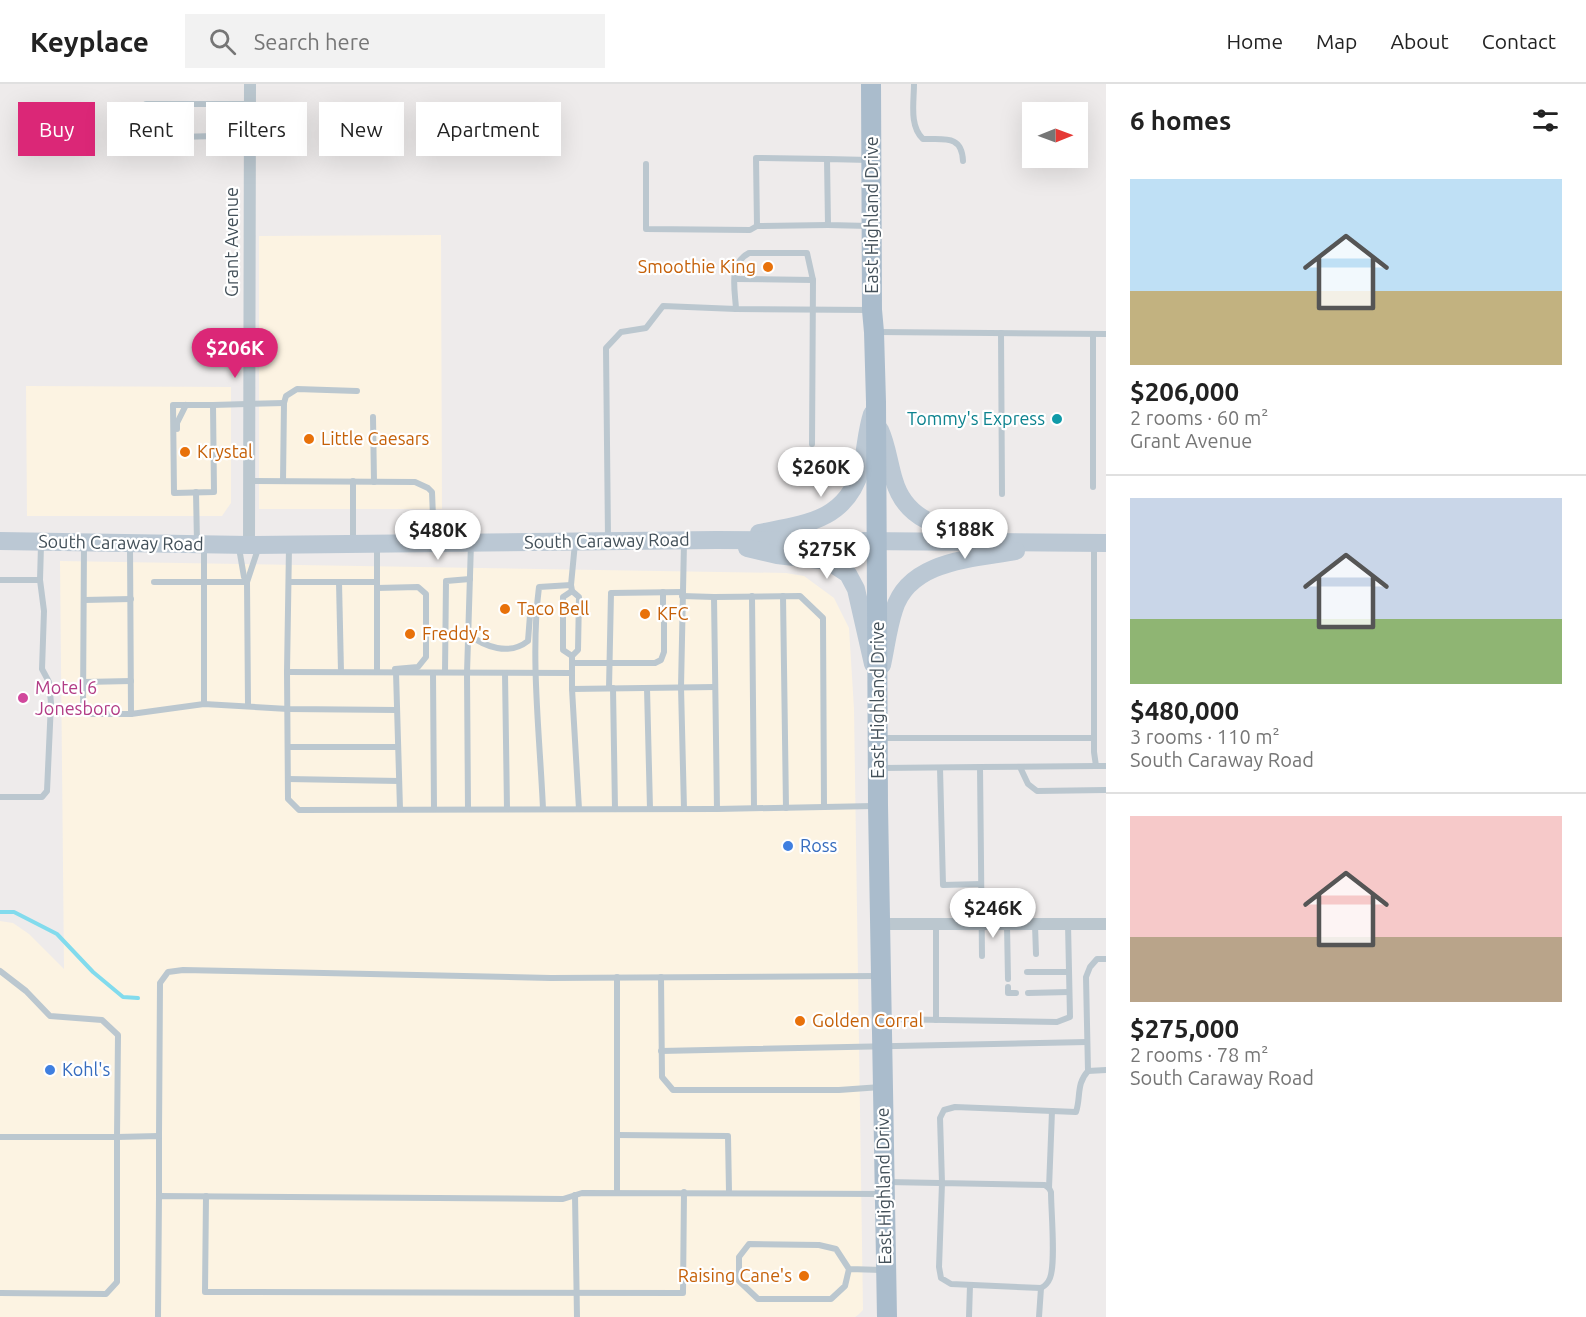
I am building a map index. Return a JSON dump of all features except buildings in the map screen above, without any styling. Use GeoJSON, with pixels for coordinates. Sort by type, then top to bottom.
{"type":"FeatureCollection","features":[{"type":"Feature","properties":{"kind":"main road","name":"East Highland Drive"},"geometry":{"type":"LineString","coordinates":[[871,84],[880,976],[886,1317]]}},
{"type":"Feature","properties":{"kind":"main road"},"geometry":{"type":"LineString","coordinates":[[716,540],[804,524],[827,516],[835,510],[849,495],[856,482],[876,410]]}},
{"type":"Feature","properties":{"kind":"main road"},"geometry":{"type":"LineString","coordinates":[[876,410],[895,484],[903,498],[921,518],[930,523],[1011,541],[1053,543]]}},
{"type":"Feature","properties":{"kind":"main road","name":"South Caraway Road"},"geometry":{"type":"LineString","coordinates":[[0,541],[249,545],[716,540],[1100,543]]}},
{"type":"Feature","properties":{"kind":"main road"},"geometry":{"type":"LineString","coordinates":[[716,540],[777,555],[828,561],[842,569],[853,581],[856,589],[878,686]]}},
{"type":"Feature","properties":{"kind":"main road"},"geometry":{"type":"LineString","coordinates":[[878,686],[894,610],[899,597],[911,582],[930,569],[943,565],[1053,543]]}},
{"type":"Feature","properties":{"kind":"street","name":"Grant Avenue"},"geometry":{"type":"LineString","coordinates":[[250,84],[250,102]]}},
{"type":"Feature","properties":{"kind":"street","name":"Grant Avenue"},"geometry":{"type":"LineString","coordinates":[[249,545],[250,156]]}},
{"type":"Feature","properties":{"kind":"street"},"geometry":{"type":"LineString","coordinates":[[880,924],[1106,924]]}},
{"type":"Feature","properties":{"kind":"lane"},"geometry":{"type":"LineString","coordinates":[[914,84],[916,133],[923,139],[952,140],[958,143],[963,150],[963,160]]}},
{"type":"Feature","properties":{"kind":"lane"},"geometry":{"type":"LineString","coordinates":[[206,104],[146,104],[138,108],[134,114],[134,131],[138,137],[144,138],[206,136]]}},
{"type":"Feature","properties":{"kind":"lane"},"geometry":{"type":"LineString","coordinates":[[757,226],[756,158],[872,160]]}},
{"type":"Feature","properties":{"kind":"lane"},"geometry":{"type":"LineString","coordinates":[[828,159],[828,225]]}},
{"type":"Feature","properties":{"kind":"lane"},"geometry":{"type":"LineString","coordinates":[[646,164],[646,229],[750,230],[757,226],[873,226]]}},
{"type":"Feature","properties":{"kind":"lane"},"geometry":{"type":"LineString","coordinates":[[736,309],[735,267],[741,257],[749,253],[807,253],[813,280],[812,444]]}},
{"type":"Feature","properties":{"kind":"lane"},"geometry":{"type":"LineString","coordinates":[[735,279],[813,280]]}},
{"type":"Feature","properties":{"kind":"lane"},"geometry":{"type":"LineString","coordinates":[[608,542],[606,348],[621,332],[646,328],[663,306],[872,310]]}},
{"type":"Feature","properties":{"kind":"lane"},"geometry":{"type":"LineString","coordinates":[[874,332],[1106,334]]}},
{"type":"Feature","properties":{"kind":"lane"},"geometry":{"type":"LineString","coordinates":[[1001,333],[1002,494]]}},
{"type":"Feature","properties":{"kind":"lane"},"geometry":{"type":"LineString","coordinates":[[1093,334],[1093,488]]}},
{"type":"Feature","properties":{"kind":"lane"},"geometry":{"type":"LineString","coordinates":[[283,481],[286,396],[297,389],[357,391]]}},
{"type":"Feature","properties":{"kind":"lane"},"geometry":{"type":"LineString","coordinates":[[213,405],[214,492],[174,493],[173,405],[284,403]]}},
{"type":"Feature","properties":{"kind":"lane"},"geometry":{"type":"LineString","coordinates":[[183,492],[177,483],[177,423],[186,405]]}},
{"type":"Feature","properties":{"kind":"lane"},"geometry":{"type":"LineString","coordinates":[[373,417],[374,482]]}},
{"type":"Feature","properties":{"kind":"lane"},"geometry":{"type":"LineString","coordinates":[[249,481],[415,482],[428,488],[433,498],[434,543]]}},
{"type":"Feature","properties":{"kind":"lane"},"geometry":{"type":"LineString","coordinates":[[353,481],[353,544]]}},
{"type":"Feature","properties":{"kind":"lane"},"geometry":{"type":"LineString","coordinates":[[196,492],[204,582],[204,704]]}},
{"type":"Feature","properties":{"kind":"lane"},"geometry":{"type":"LineString","coordinates":[[0,797],[42,797],[46,791],[51,703],[49,682],[42,669],[44,611],[40,580],[41,541]]}},
{"type":"Feature","properties":{"kind":"lane"},"geometry":{"type":"LineString","coordinates":[[684,541],[681,687],[684,809]]}},
{"type":"Feature","properties":{"kind":"lane"},"geometry":{"type":"LineString","coordinates":[[84,542],[83,708],[87,714],[131,714],[204,704],[288,709],[397,710]]}},
{"type":"Feature","properties":{"kind":"lane"},"geometry":{"type":"LineString","coordinates":[[575,542],[571,588],[563,597],[563,650],[572,660],[655,663],[661,660],[664,652],[664,623]]}},
{"type":"Feature","properties":{"kind":"lane"},"geometry":{"type":"LineString","coordinates":[[130,543],[131,714]]}},
{"type":"Feature","properties":{"kind":"lane"},"geometry":{"type":"LineString","coordinates":[[377,671],[378,543]]}},
{"type":"Feature","properties":{"kind":"lane"},"geometry":{"type":"LineString","coordinates":[[468,809],[467,673],[471,543]]}},
{"type":"Feature","properties":{"kind":"lane"},"geometry":{"type":"LineString","coordinates":[[1096,766],[1094,738],[1100,543]]}},
{"type":"Feature","properties":{"kind":"lane"},"geometry":{"type":"LineString","coordinates":[[290,544],[287,672],[288,799],[299,810],[717,809],[878,806]]}},
{"type":"Feature","properties":{"kind":"lane"},"geometry":{"type":"LineString","coordinates":[[247,582],[244,577],[249,545]]}},
{"type":"Feature","properties":{"kind":"lane"},"geometry":{"type":"LineString","coordinates":[[248,705],[249,545]]}},
{"type":"Feature","properties":{"kind":"lane"},"geometry":{"type":"LineString","coordinates":[[445,672],[446,581],[470,579]]}},
{"type":"Feature","properties":{"kind":"lane"},"geometry":{"type":"LineString","coordinates":[[0,580],[40,580]]}},
{"type":"Feature","properties":{"kind":"lane"},"geometry":{"type":"LineString","coordinates":[[154,582],[247,582]]}},
{"type":"Feature","properties":{"kind":"lane"},"geometry":{"type":"LineString","coordinates":[[287,672],[377,671],[418,667],[426,657],[426,594],[418,586],[289,582]]}},
{"type":"Feature","properties":{"kind":"lane"},"geometry":{"type":"LineString","coordinates":[[339,582],[340,672]]}},
{"type":"Feature","properties":{"kind":"lane"},"geometry":{"type":"LineString","coordinates":[[543,809],[537,673],[536,607],[539,587],[571,588],[579,597],[578,650],[572,660],[579,809]]}},
{"type":"Feature","properties":{"kind":"lane"},"geometry":{"type":"LineString","coordinates":[[663,592],[663,605]]}},
{"type":"Feature","properties":{"kind":"lane"},"geometry":{"type":"LineString","coordinates":[[615,809],[610,662],[611,593],[663,592],[714,597],[800,596],[823,618],[824,807]]}},
{"type":"Feature","properties":{"kind":"lane"},"geometry":{"type":"LineString","coordinates":[[783,596],[786,808]]}},
{"type":"Feature","properties":{"kind":"lane"},"geometry":{"type":"LineString","coordinates":[[714,597],[717,809]]}},
{"type":"Feature","properties":{"kind":"lane"},"geometry":{"type":"LineString","coordinates":[[752,597],[754,808]]}},
{"type":"Feature","properties":{"kind":"lane"},"geometry":{"type":"LineString","coordinates":[[84,600],[131,599]]}},
{"type":"Feature","properties":{"kind":"lane"},"geometry":{"type":"LineString","coordinates":[[468,634],[482,645],[501,649],[520,647],[528,641],[530,615],[536,607]]}},
{"type":"Feature","properties":{"kind":"lane"},"geometry":{"type":"LineString","coordinates":[[377,671],[572,673]]}},
{"type":"Feature","properties":{"kind":"lane"},"geometry":{"type":"LineString","coordinates":[[396,672],[400,809]]}},
{"type":"Feature","properties":{"kind":"lane"},"geometry":{"type":"LineString","coordinates":[[433,673],[434,809]]}},
{"type":"Feature","properties":{"kind":"lane"},"geometry":{"type":"LineString","coordinates":[[505,673],[507,809]]}},
{"type":"Feature","properties":{"kind":"lane"},"geometry":{"type":"LineString","coordinates":[[84,682],[131,681]]}},
{"type":"Feature","properties":{"kind":"lane"},"geometry":{"type":"LineString","coordinates":[[572,689],[715,687]]}},
{"type":"Feature","properties":{"kind":"lane"},"geometry":{"type":"LineString","coordinates":[[647,688],[650,809]]}},
{"type":"Feature","properties":{"kind":"lane"},"geometry":{"type":"LineString","coordinates":[[878,738],[1094,738]]}},
{"type":"Feature","properties":{"kind":"lane"},"geometry":{"type":"LineString","coordinates":[[288,747],[398,747]]}},
{"type":"Feature","properties":{"kind":"lane"},"geometry":{"type":"LineString","coordinates":[[878,768],[1106,766]]}},
{"type":"Feature","properties":{"kind":"lane"},"geometry":{"type":"LineString","coordinates":[[980,767],[982,956]]}},
{"type":"Feature","properties":{"kind":"lane"},"geometry":{"type":"LineString","coordinates":[[1020,767],[1028,784],[1037,790],[1106,790]]}},
{"type":"Feature","properties":{"kind":"lane"},"geometry":{"type":"LineString","coordinates":[[940,768],[943,885],[981,885]]}},
{"type":"Feature","properties":{"kind":"lane"},"geometry":{"type":"LineString","coordinates":[[288,779],[399,781]]}},
{"type":"Feature","properties":{"kind":"lane"},"geometry":{"type":"LineString","coordinates":[[936,924],[936,1020]]}},
{"type":"Feature","properties":{"kind":"lane"},"geometry":{"type":"LineString","coordinates":[[881,1019],[1057,1022],[1070,1017],[1068,924]]}},
{"type":"Feature","properties":{"kind":"lane"},"geometry":{"type":"LineString","coordinates":[[1007,925],[1008,975],[1016,972]]}},
{"type":"Feature","properties":{"kind":"lane"},"geometry":{"type":"LineString","coordinates":[[1035,925],[1036,954]]}},
{"type":"Feature","properties":{"kind":"lane"},"geometry":{"type":"LineString","coordinates":[[1052,1111],[1049,1188],[1051,1192],[1052,1249],[1051,1277],[1047,1284],[1041,1288],[951,1284],[941,1278],[939,1267],[942,1184],[940,1118],[944,1110],[955,1107],[1052,1111],[1076,1112],[1080,1083],[1088,1071],[1086,977],[1090,967],[1097,959],[1106,960]]}},
{"type":"Feature","properties":{"kind":"lane"},"geometry":{"type":"LineString","coordinates":[[158,1317],[160,983],[168,972],[183,970],[539,977],[880,976]]}},
{"type":"Feature","properties":{"kind":"lane"},"geometry":{"type":"LineString","coordinates":[[0,971],[26,991],[50,1017],[102,1020],[118,1035],[117,1282],[105,1294],[0,1293]]}},
{"type":"Feature","properties":{"kind":"lane"},"geometry":{"type":"LineString","coordinates":[[1028,972],[1069,972]]}},
{"type":"Feature","properties":{"kind":"lane"},"geometry":{"type":"LineString","coordinates":[[617,977],[617,1193]]}},
{"type":"Feature","properties":{"kind":"lane"},"geometry":{"type":"LineString","coordinates":[[661,977],[662,1077],[673,1090],[882,1087]]}},
{"type":"Feature","properties":{"kind":"lane"},"geometry":{"type":"LineString","coordinates":[[1008,987],[1008,993],[1016,993]]}},
{"type":"Feature","properties":{"kind":"lane"},"geometry":{"type":"LineString","coordinates":[[1028,993],[1069,992]]}},
{"type":"Feature","properties":{"kind":"lane"},"geometry":{"type":"LineString","coordinates":[[661,1051],[1087,1042]]}},
{"type":"Feature","properties":{"kind":"lane"},"geometry":{"type":"LineString","coordinates":[[1088,1071],[1106,1070]]}},
{"type":"Feature","properties":{"kind":"lane"},"geometry":{"type":"LineString","coordinates":[[617,1135],[728,1136],[729,1192]]}},
{"type":"Feature","properties":{"kind":"lane"},"geometry":{"type":"LineString","coordinates":[[0,1137],[159,1136]]}},
{"type":"Feature","properties":{"kind":"lane"},"geometry":{"type":"LineString","coordinates":[[159,1196],[563,1199],[582,1193],[729,1192],[884,1188],[942,1184],[1045,1185],[1049,1188]]}},
{"type":"Feature","properties":{"kind":"lane"},"geometry":{"type":"LineString","coordinates":[[206,1196],[205,1292],[683,1293],[684,1192]]}},
{"type":"Feature","properties":{"kind":"lane"},"geometry":{"type":"LineString","coordinates":[[575,1195],[577,1317]]}},
{"type":"Feature","properties":{"kind":"lane"},"geometry":{"type":"LineString","coordinates":[[749,1244],[819,1245],[836,1249],[849,1269],[844,1286],[831,1299],[758,1299],[739,1281],[739,1257],[749,1244]]}},
{"type":"Feature","properties":{"kind":"lane"},"geometry":{"type":"LineString","coordinates":[[849,1269],[885,1270]]}},
{"type":"Feature","properties":{"kind":"lane"},"geometry":{"type":"LineString","coordinates":[[969,1317],[970,1285]]}},
{"type":"Feature","properties":{"kind":"lane"},"geometry":{"type":"LineString","coordinates":[[1039,1317],[1041,1288]]}},
{"type":"Feature","properties":{"kind":"shaded area"},"geometry":{"type":"Polygon","coordinates":[[[441,235],[442,509],[259,509],[259,236],[441,235]]]}},
{"type":"Feature","properties":{"kind":"shaded area"},"geometry":{"type":"Polygon","coordinates":[[[26,386],[231,387],[231,503],[222,516],[27,516],[26,386]]]}},
{"type":"Feature","properties":{"kind":"shaded area"},"geometry":{"type":"Polygon","coordinates":[[[60,561],[786,573],[804,576],[834,598],[849,628],[854,709],[863,1310],[855,1317],[0,1317],[0,921],[13,923],[29,934],[64,969],[60,561]]]}},
{"type":"Feature","properties":{"kind":"waterway"},"geometry":{"type":"LineString","coordinates":[[0,912],[14,912],[57,934],[93,972],[123,997],[138,998]]}},
{"type":"Feature","properties":{"kind":"place","name":"Smoothie King"},"geometry":{"type":"Point","coordinates":[768,267]}},
{"type":"Feature","properties":{"kind":"place","name":"Tommy's Express"},"geometry":{"type":"Point","coordinates":[1057,419]}},
{"type":"Feature","properties":{"kind":"place","name":"Little Caesars"},"geometry":{"type":"Point","coordinates":[309,439]}},
{"type":"Feature","properties":{"kind":"place","name":"Krystal"},"geometry":{"type":"Point","coordinates":[185,452]}},
{"type":"Feature","properties":{"kind":"place","name":"Taco Bell"},"geometry":{"type":"Point","coordinates":[505,609]}},
{"type":"Feature","properties":{"kind":"place","name":"KFC"},"geometry":{"type":"Point","coordinates":[645,614]}},
{"type":"Feature","properties":{"kind":"place","name":"Freddy's"},"geometry":{"type":"Point","coordinates":[410,634]}},
{"type":"Feature","properties":{"kind":"place","name":"Motel 6 Jonesboro"},"geometry":{"type":"Point","coordinates":[23,698]}},
{"type":"Feature","properties":{"kind":"place","name":"Ross"},"geometry":{"type":"Point","coordinates":[788,846]}},
{"type":"Feature","properties":{"kind":"place","name":"Golden Corral"},"geometry":{"type":"Point","coordinates":[800,1021]}},
{"type":"Feature","properties":{"kind":"place","name":"Kohl's"},"geometry":{"type":"Point","coordinates":[50,1070]}},
{"type":"Feature","properties":{"kind":"place","name":"Raising Cane's"},"geometry":{"type":"Point","coordinates":[804,1276]}}]}
